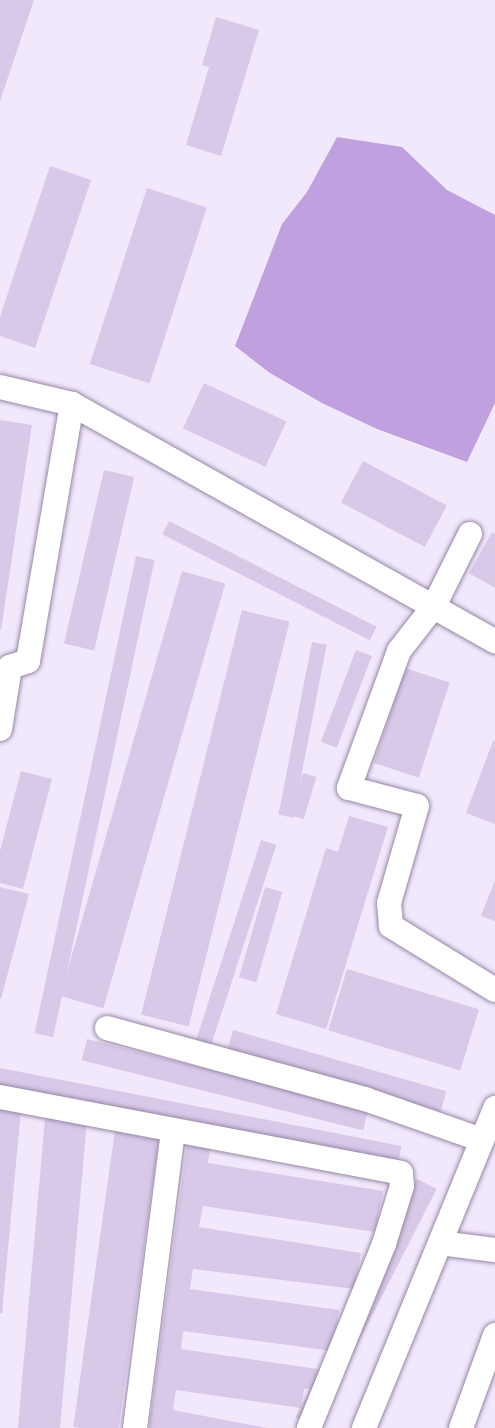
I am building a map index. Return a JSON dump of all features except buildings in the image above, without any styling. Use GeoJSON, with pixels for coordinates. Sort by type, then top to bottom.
{"type":"FeatureCollection","features":[{"type":"Feature","properties":{"kind":"street"},"geometry":{"type":"LineString","coordinates":[[0,387],[72,404],[495,641]]}},
{"type":"Feature","properties":{"kind":"street"},"geometry":{"type":"LineString","coordinates":[[0,729],[10,667],[28,661],[72,404]]}},
{"type":"Feature","properties":{"kind":"street"},"geometry":{"type":"LineString","coordinates":[[470,534],[434,606],[399,651],[349,788],[417,806],[389,903],[391,926],[495,990]]}},
{"type":"Feature","properties":{"kind":"street"},"geometry":{"type":"LineString","coordinates":[[106,1028],[365,1099],[482,1140]]}},
{"type":"Feature","properties":{"kind":"street"},"geometry":{"type":"LineString","coordinates":[[0,1096],[400,1173],[402,1186],[384,1244],[309,1428]]}},
{"type":"Feature","properties":{"kind":"street"},"geometry":{"type":"LineString","coordinates":[[364,1428],[495,1108]]}},
{"type":"Feature","properties":{"kind":"street"},"geometry":{"type":"LineString","coordinates":[[135,1428],[173,1131]]}},
{"type":"Feature","properties":{"kind":"street"},"geometry":{"type":"LineString","coordinates":[[440,1243],[495,1250]]}},
{"type":"Feature","properties":{"kind":"street"},"geometry":{"type":"LineString","coordinates":[[461,1428],[495,1335]]}},
{"type":"Feature","properties":{"kind":"shaded area"},"geometry":{"type":"Polygon","coordinates":[[[337,137],[402,147],[447,190],[495,215],[495,403],[467,462],[377,429],[322,403],[270,373],[235,346],[282,224],[307,192],[337,137]]]}}]}
